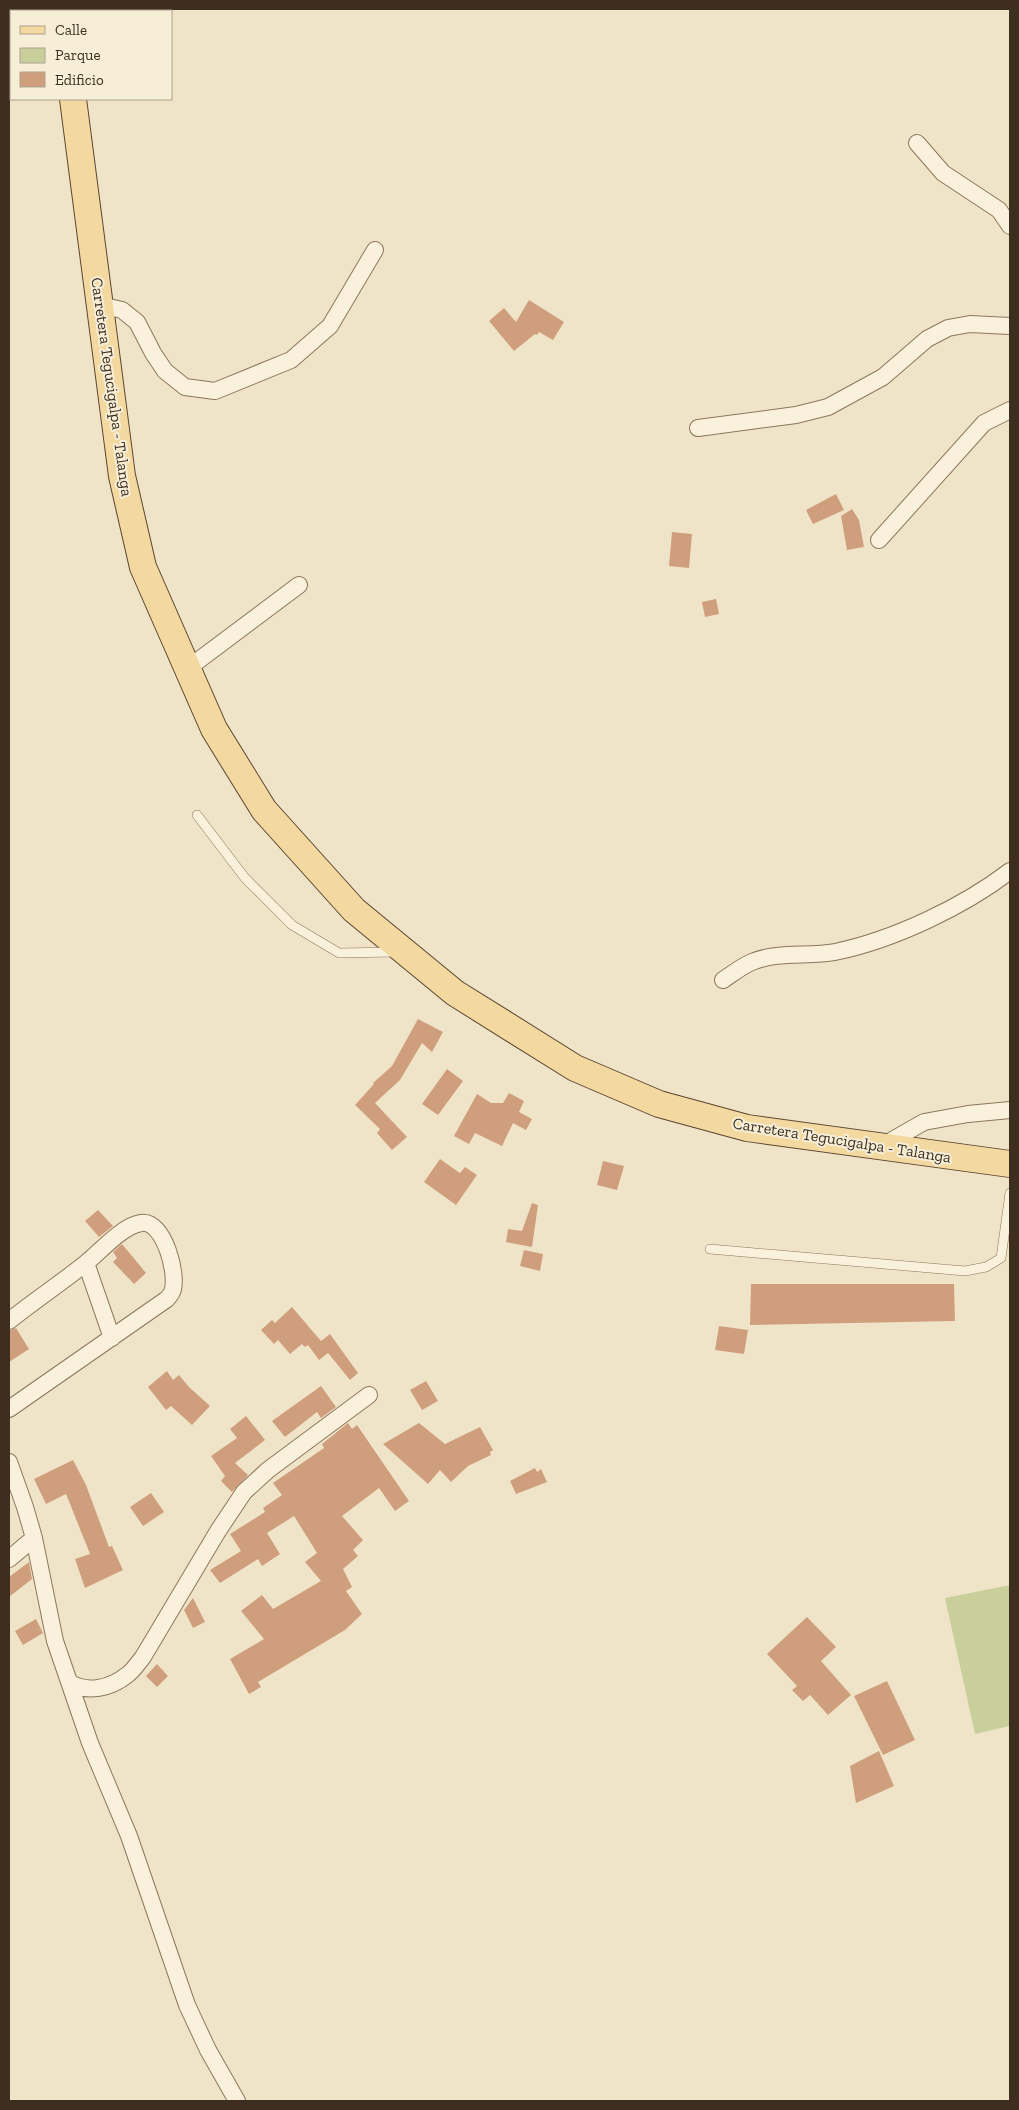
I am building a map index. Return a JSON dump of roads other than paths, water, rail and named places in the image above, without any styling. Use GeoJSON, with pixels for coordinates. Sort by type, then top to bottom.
{"type":"FeatureCollection","features":[{"type":"Feature","properties":{"kind":"main road","name":"Carretera Tegucigalpa - Talanga"},"geometry":{"type":"LineString","coordinates":[[73,100],[122,476],[143,567],[214,729],[264,810],[354,910],[455,993],[575,1068],[659,1104],[747,1128],[1010,1164]]}},
{"type":"Feature","properties":{"kind":"street"},"geometry":{"type":"LineString","coordinates":[[918,143],[943,173],[999,210],[1010,226]]}},
{"type":"Feature","properties":{"kind":"street"},"geometry":{"type":"LineString","coordinates":[[100,305],[122,310],[137,322],[165,371],[185,388],[215,391],[291,360],[330,326],[375,250]]}},
{"type":"Feature","properties":{"kind":"street"},"geometry":{"type":"LineString","coordinates":[[698,428],[796,415],[828,407],[883,377],[927,339],[948,328],[970,324],[1010,326]]}},
{"type":"Feature","properties":{"kind":"street"},"geometry":{"type":"LineString","coordinates":[[879,540],[984,424],[1010,410]]}},
{"type":"Feature","properties":{"kind":"street"},"geometry":{"type":"LineString","coordinates":[[187,669],[299,585]]}},
{"type":"Feature","properties":{"kind":"street"},"geometry":{"type":"LineString","coordinates":[[723,980],[752,962],[778,956],[833,952],[868,944],[944,913],[1010,871]]}},
{"type":"Feature","properties":{"kind":"street"},"geometry":{"type":"LineString","coordinates":[[880,1147],[924,1122],[968,1114],[1010,1110]]}},
{"type":"Feature","properties":{"kind":"street"},"geometry":{"type":"LineString","coordinates":[[9,1320],[86,1264],[122,1232],[140,1223],[154,1225],[162,1237],[167,1249],[172,1274],[172,1292],[167,1298],[9,1409]]}},
{"type":"Feature","properties":{"kind":"street"},"geometry":{"type":"LineString","coordinates":[[86,1264],[112,1338]]}},
{"type":"Feature","properties":{"kind":"street"},"geometry":{"type":"LineString","coordinates":[[69,1682],[84,1689],[114,1683],[129,1675],[143,1657],[218,1531],[244,1492],[268,1470],[368,1395]]}},
{"type":"Feature","properties":{"kind":"street"},"geometry":{"type":"LineString","coordinates":[[9,1462],[34,1538],[55,1641],[90,1743],[129,1836],[171,1953],[187,2005],[208,2050],[237,2101]]}},
{"type":"Feature","properties":{"kind":"street"},"geometry":{"type":"LineString","coordinates":[[9,1559],[34,1538]]}},
{"type":"Feature","properties":{"kind":"lane"},"geometry":{"type":"LineString","coordinates":[[196,815],[244,878],[292,925],[339,953],[405,952]]}},
{"type":"Feature","properties":{"kind":"lane"},"geometry":{"type":"LineString","coordinates":[[710,1249],[965,1271],[986,1267],[1000,1258],[1010,1193]]}}]}
